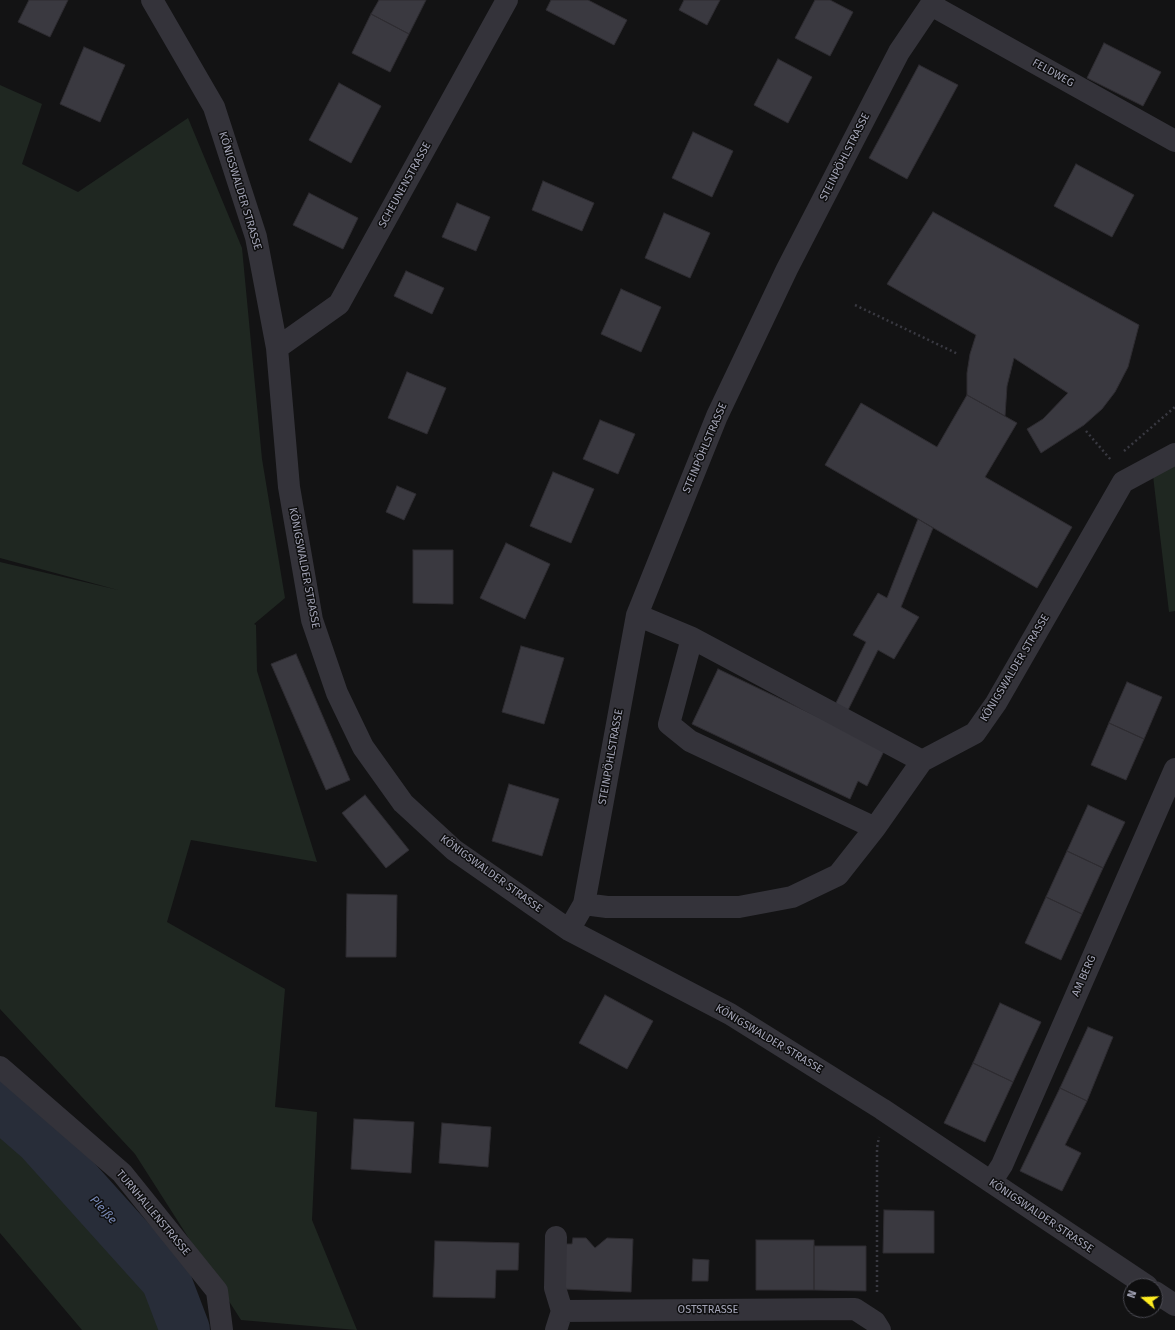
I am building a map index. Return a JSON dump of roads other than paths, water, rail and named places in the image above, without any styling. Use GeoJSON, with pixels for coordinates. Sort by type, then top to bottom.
{"type":"FeatureCollection","features":[{"type":"Feature","properties":{"kind":"street","name":"KÖNIGSWALDER STRASSE"},"geometry":{"type":"LineString","coordinates":[[152,0],[214,107],[256,237],[277,348],[289,487],[312,620],[337,693],[363,747],[403,803],[454,850],[569,930],[730,1014],[882,1109],[1134,1278]]}},
{"type":"Feature","properties":{"kind":"street","name":"SCHEUNENSTRASSE"},"geometry":{"type":"LineString","coordinates":[[277,348],[339,304],[507,0]]}},
{"type":"Feature","properties":{"kind":"street","name":"FELDWEG"},"geometry":{"type":"LineString","coordinates":[[932,3],[1175,141]]}},
{"type":"Feature","properties":{"kind":"street","name":"STEINPÖHLSTRASSE"},"geometry":{"type":"LineString","coordinates":[[569,930],[584,904],[637,615],[717,416],[784,276],[899,52],[932,3]]}},
{"type":"Feature","properties":{"kind":"street","name":"KÖNIGSWALDER STRASSE"},"geometry":{"type":"LineString","coordinates":[[584,904],[607,907],[739,907],[792,897],[838,875],[875,828],[922,761],[975,733],[996,704],[1123,482],[1175,454]]}},
{"type":"Feature","properties":{"kind":"street"},"geometry":{"type":"LineString","coordinates":[[637,615],[692,638],[922,761]]}},
{"type":"Feature","properties":{"kind":"street"},"geometry":{"type":"LineString","coordinates":[[692,638],[669,724],[690,741],[875,828]]}},
{"type":"Feature","properties":{"kind":"street","name":"AM BERG"},"geometry":{"type":"LineString","coordinates":[[990,1182],[1002,1165],[1175,769]]}},
{"type":"Feature","properties":{"kind":"street","name":"TURNHALLENSTRASSE"},"geometry":{"type":"LineString","coordinates":[[0,1067],[122,1173],[217,1291],[222,1330]]}},
{"type":"Feature","properties":{"kind":"street"},"geometry":{"type":"LineString","coordinates":[[556,1237],[555,1288],[559,1321]]}},
{"type":"Feature","properties":{"kind":"street"},"geometry":{"type":"LineString","coordinates":[[1163,1297],[1175,1305]]}},
{"type":"Feature","properties":{"kind":"street","name":"OSTSTRASSE"},"geometry":{"type":"LineString","coordinates":[[559,1321],[855,1309],[877,1326]]}},
{"type":"Feature","properties":{"kind":"waterway","name":"Pleiße"},"geometry":{"type":"LineString","coordinates":[[0,1105],[40,1140],[166,1280],[185,1330]]}}]}
